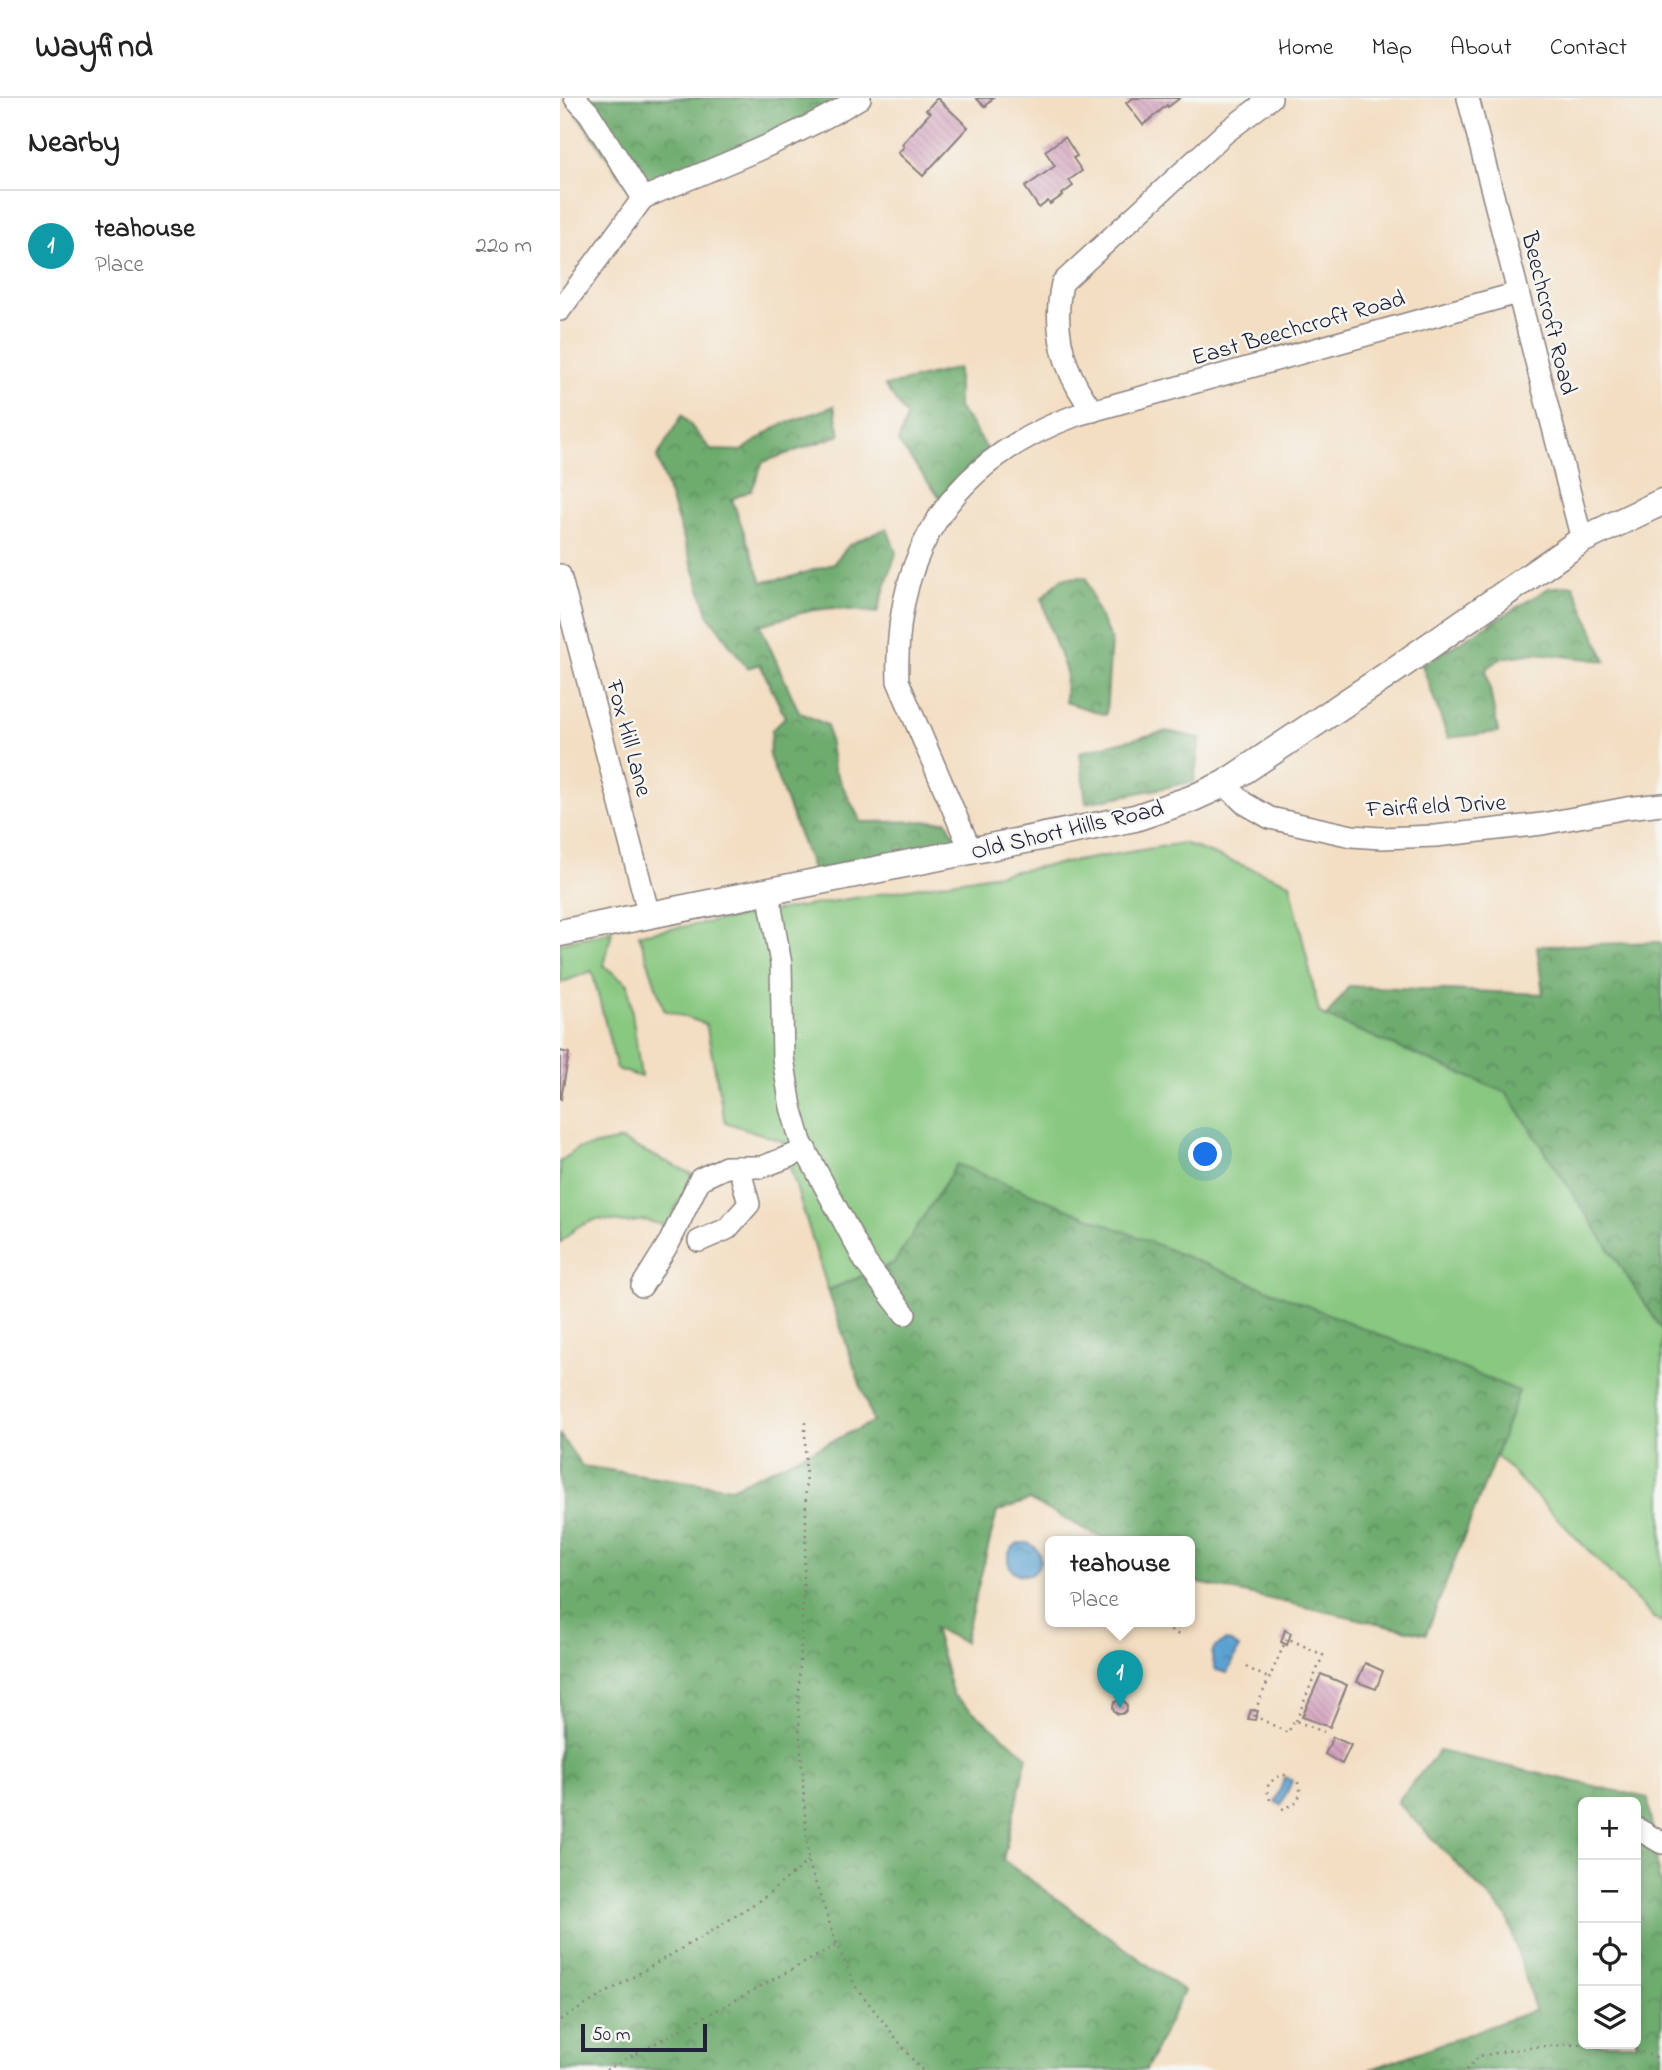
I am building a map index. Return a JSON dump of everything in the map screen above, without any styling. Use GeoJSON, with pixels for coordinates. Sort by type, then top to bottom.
{"type":"FeatureCollection","features":[{"type":"Feature","properties":{"kind":"main road","name":"Old Short Hills Road"},"geometry":{"type":"LineString","coordinates":[[560,933],[1135,818],[1191,799],[1224,784],[1582,540],[1662,502]]}},
{"type":"Feature","properties":{"kind":"street"},"geometry":{"type":"LineString","coordinates":[[575,98],[589,113],[643,198]]}},
{"type":"Feature","properties":{"kind":"street"},"geometry":{"type":"LineString","coordinates":[[560,310],[643,198],[816,123],[860,98]]}},
{"type":"Feature","properties":{"kind":"street"},"geometry":{"type":"LineString","coordinates":[[1093,411],[1074,384],[1063,356],[1058,327],[1062,283],[1226,132],[1271,98]]}},
{"type":"Feature","properties":{"kind":"street","name":"Beechcroft Road"},"geometry":{"type":"LineString","coordinates":[[1468,98],[1582,540]]}},
{"type":"Feature","properties":{"kind":"street","name":"East Beechcroft Road"},"geometry":{"type":"LineString","coordinates":[[971,851],[898,681],[899,628],[906,589],[920,552],[955,496],[982,468],[1025,438],[1048,426],[1093,411],[1518,293]]}},
{"type":"Feature","properties":{"kind":"street","name":"Fox Hill Lane"},"geometry":{"type":"LineString","coordinates":[[560,575],[649,915]]}},
{"type":"Feature","properties":{"kind":"street","name":"Fairfield Drive"},"geometry":{"type":"LineString","coordinates":[[1224,784],[1244,803],[1270,818],[1352,836],[1381,838],[1436,836],[1542,824],[1662,804]]}},
{"type":"Feature","properties":{"kind":"street"},"geometry":{"type":"LineString","coordinates":[[768,891],[781,964],[783,1058],[791,1107],[801,1142],[866,1263],[905,1314]]}},
{"type":"Feature","properties":{"kind":"street"},"geometry":{"type":"LineString","coordinates":[[642,1286],[670,1241],[700,1179],[726,1167],[762,1167],[806,1150]]}},
{"type":"Feature","properties":{"kind":"street"},"geometry":{"type":"LineString","coordinates":[[699,1241],[727,1228],[748,1204],[739,1167]]}},
{"type":"Feature","properties":{"kind":"street"},"geometry":{"type":"LineString","coordinates":[[1641,1831],[1662,1843]]}},
{"type":"Feature","properties":{"kind":"path"},"geometry":{"type":"LineString","coordinates":[[805,1422],[806,1531],[798,1705],[808,1861],[837,1945],[856,1987],[920,2069],[925,2070]]}},
{"type":"Feature","properties":{"kind":"path"},"geometry":{"type":"LineString","coordinates":[[1164,1627],[1179,1635]]}},
{"type":"Feature","properties":{"kind":"path"},"geometry":{"type":"LineString","coordinates":[[1287,1638],[1323,1655],[1296,1721],[1294,1720],[1288,1733],[1253,1715],[1270,1679],[1287,1638]]}},
{"type":"Feature","properties":{"kind":"path"},"geometry":{"type":"LineString","coordinates":[[1246,1667],[1270,1679]]}},
{"type":"Feature","properties":{"kind":"path"},"geometry":{"type":"LineString","coordinates":[[1296,1721],[1324,1732]]}},
{"type":"Feature","properties":{"kind":"path"},"geometry":{"type":"LineString","coordinates":[[1270,1800],[1269,1783],[1286,1775]]}},
{"type":"Feature","properties":{"kind":"path"},"geometry":{"type":"LineString","coordinates":[[1282,1809],[1290,1808],[1300,1796],[1297,1781]]}},
{"type":"Feature","properties":{"kind":"path"},"geometry":{"type":"LineString","coordinates":[[560,2020],[642,1974],[766,1896],[808,1861]]}},
{"type":"Feature","properties":{"kind":"path"},"geometry":{"type":"LineString","coordinates":[[606,2070],[837,1945]]}},
{"type":"Feature","properties":{"kind":"path"},"geometry":{"type":"LineString","coordinates":[[1466,2070],[1479,2056],[1531,2047],[1578,2044]]}},
{"type":"Feature","properties":{"kind":"path"},"geometry":{"type":"LineString","coordinates":[[1632,2049],[1653,2059],[1662,2060]]}},
{"type":"Feature","properties":{"kind":"green space"},"geometry":{"type":"Polygon","coordinates":[[[566,98],[851,98],[633,194],[566,98]]]}},
{"type":"Feature","properties":{"kind":"green space"},"geometry":{"type":"Polygon","coordinates":[[[958,368],[958,408],[987,449],[940,498],[898,442],[907,417],[885,386],[958,368]]]}},
{"type":"Feature","properties":{"kind":"green space"},"geometry":{"type":"Polygon","coordinates":[[[834,406],[840,435],[763,462],[752,490],[732,499],[762,582],[791,577],[833,564],[850,544],[887,528],[896,553],[877,613],[832,608],[808,611],[760,625],[799,712],[827,725],[834,769],[861,822],[947,821],[960,847],[813,871],[769,756],[772,730],[785,717],[760,664],[747,668],[709,616],[657,457],[682,415],[711,450],[741,451],[778,426],[834,406]]]}},
{"type":"Feature","properties":{"kind":"green space"},"geometry":{"type":"Polygon","coordinates":[[[1086,577],[1096,608],[1111,640],[1106,715],[1065,702],[1066,672],[1042,598],[1062,578],[1086,577]]]}},
{"type":"Feature","properties":{"kind":"green space"},"geometry":{"type":"Polygon","coordinates":[[[1573,585],[1606,661],[1536,653],[1501,658],[1486,669],[1498,732],[1448,738],[1422,665],[1549,588],[1573,585]]]}},
{"type":"Feature","properties":{"kind":"green space"},"geometry":{"type":"Polygon","coordinates":[[[1166,731],[1200,738],[1194,782],[1086,803],[1080,752],[1166,731]]]}},
{"type":"Feature","properties":{"kind":"green space"},"geometry":{"type":"Polygon","coordinates":[[[1183,843],[1290,883],[1319,1012],[1507,1093],[1662,1330],[1662,1623],[1653,1617],[1496,1455],[1519,1391],[957,1164],[894,1263],[828,1290],[782,1141],[725,1122],[706,1024],[664,1010],[639,934],[1183,843]]]}},
{"type":"Feature","properties":{"kind":"green space"},"geometry":{"type":"Polygon","coordinates":[[[612,931],[604,966],[628,984],[641,1077],[617,1069],[592,971],[560,983],[560,943],[612,931]]]}},
{"type":"Feature","properties":{"kind":"green space"},"geometry":{"type":"Polygon","coordinates":[[[1660,942],[1662,1330],[1507,1093],[1326,1017],[1349,986],[1543,994],[1537,946],[1660,942]]]}},
{"type":"Feature","properties":{"kind":"green space"},"geometry":{"type":"Polygon","coordinates":[[[621,1140],[692,1174],[667,1226],[644,1220],[626,1223],[597,1219],[577,1227],[560,1243],[560,1162],[577,1149],[621,1140]]]}},
{"type":"Feature","properties":{"kind":"green space"},"geometry":{"type":"Polygon","coordinates":[[[957,1163],[1519,1391],[1426,1634],[1195,1582],[1195,1536],[1098,1536],[1029,1500],[997,1512],[964,1642],[934,1628],[953,1695],[1027,1756],[1003,1860],[1184,1991],[1146,2070],[560,2070],[560,1435],[582,1466],[731,1488],[873,1422],[828,1290],[894,1263],[957,1163]]]}},
{"type":"Feature","properties":{"kind":"green space"},"geometry":{"type":"Polygon","coordinates":[[[1439,1751],[1648,1798],[1659,1880],[1662,1882],[1662,2070],[1369,2070],[1535,2010],[1507,1916],[1397,1802],[1439,1751]]]}},
{"type":"Feature","properties":{"kind":"water"},"geometry":{"type":"Polygon","coordinates":[[[1024,1543],[1035,1548],[1040,1559],[1035,1570],[1024,1575],[1013,1570],[1008,1559],[1013,1548],[1024,1543]]]}},
{"type":"Feature","properties":{"kind":"water"},"geometry":{"type":"Polygon","coordinates":[[[1225,1641],[1239,1648],[1227,1673],[1216,1670],[1212,1657],[1214,1648],[1225,1641]]]}},
{"type":"Feature","properties":{"kind":"water"},"geometry":{"type":"Polygon","coordinates":[[[1285,1777],[1292,1781],[1281,1805],[1275,1802],[1285,1777]]]}},
{"type":"Feature","properties":{"kind":"building"},"geometry":{"type":"Polygon","coordinates":[[[937,98],[968,127],[923,176],[898,153],[904,147],[902,144],[930,113],[926,110],[937,98]]]}},
{"type":"Feature","properties":{"kind":"building"},"geometry":{"type":"Polygon","coordinates":[[[976,98],[993,98],[985,107],[976,98]]]}},
{"type":"Feature","properties":{"kind":"building"},"geometry":{"type":"Polygon","coordinates":[[[1133,98],[1180,98],[1143,125],[1126,103],[1133,98]]]}},
{"type":"Feature","properties":{"kind":"building"},"geometry":{"type":"Polygon","coordinates":[[[1065,137],[1077,156],[1073,158],[1082,171],[1069,180],[1073,186],[1063,195],[1039,208],[1025,187],[1055,166],[1045,151],[1065,137]]]}},
{"type":"Feature","properties":{"kind":"building"},"geometry":{"type":"Polygon","coordinates":[[[560,1051],[569,1053],[561,1099],[560,1098],[560,1051]]]}},
{"type":"Feature","properties":{"kind":"building"},"geometry":{"type":"Polygon","coordinates":[[[1285,1630],[1291,1633],[1287,1645],[1281,1642],[1285,1630]]]}},
{"type":"Feature","properties":{"kind":"building"},"geometry":{"type":"Polygon","coordinates":[[[1365,1663],[1383,1671],[1376,1689],[1357,1682],[1365,1663]]]}},
{"type":"Feature","properties":{"kind":"building"},"geometry":{"type":"Polygon","coordinates":[[[1321,1674],[1347,1685],[1330,1727],[1302,1717],[1321,1674]]]}},
{"type":"Feature","properties":{"kind":"building"},"geometry":{"type":"Polygon","coordinates":[[[1117,1700],[1123,1700],[1127,1707],[1123,1714],[1117,1714],[1113,1710],[1113,1704],[1117,1700]]]}},
{"type":"Feature","properties":{"kind":"building"},"geometry":{"type":"Polygon","coordinates":[[[1251,1710],[1258,1711],[1255,1720],[1248,1719],[1251,1710]]]}},
{"type":"Feature","properties":{"kind":"building"},"geometry":{"type":"Polygon","coordinates":[[[1333,1737],[1351,1745],[1342,1764],[1325,1754],[1333,1737]]]}},
{"type":"Feature","properties":{"kind":"place","name":"teahouse"},"geometry":{"type":"Point","coordinates":[1120,1708]}}]}
